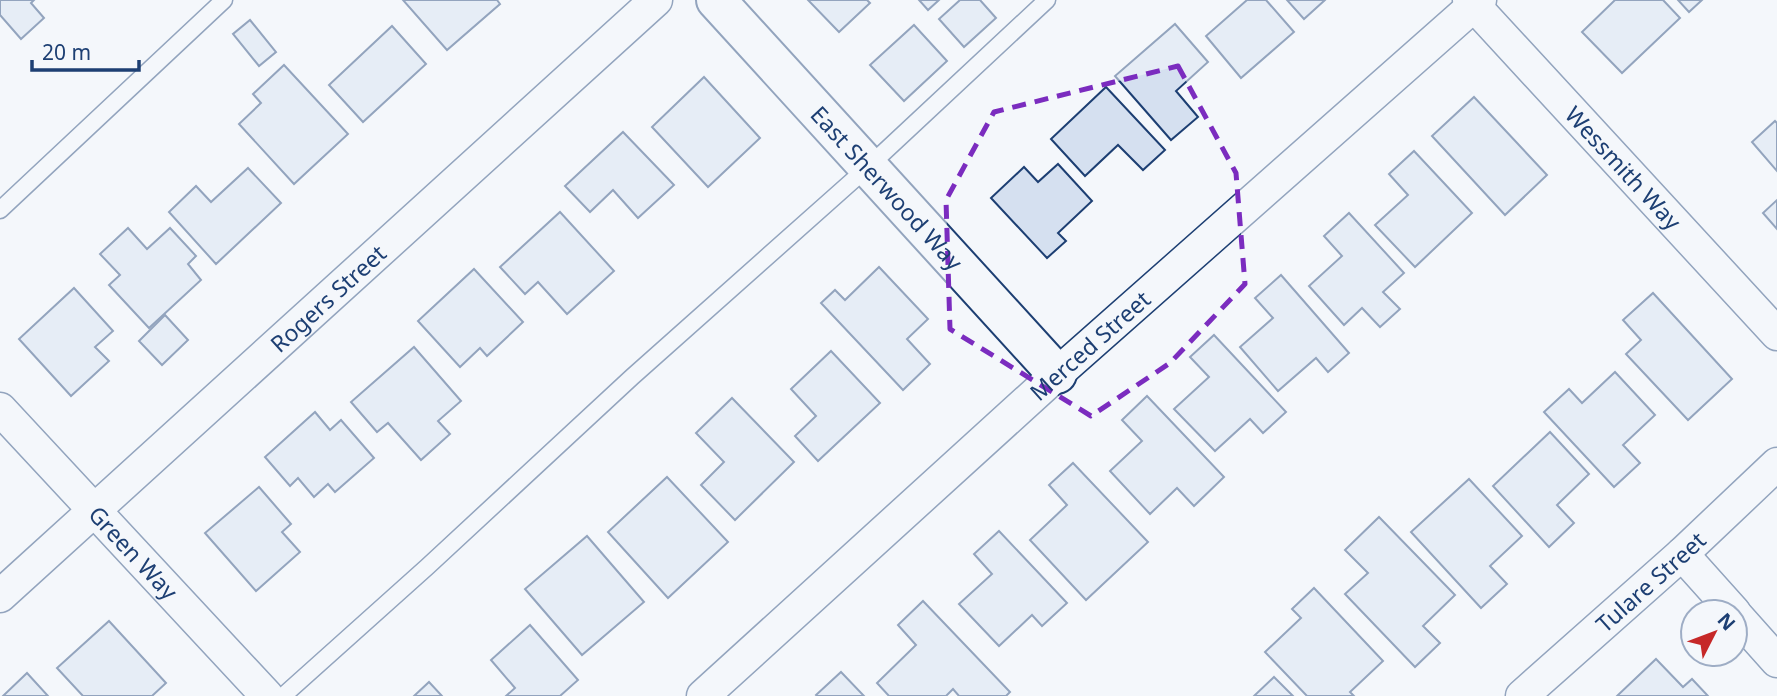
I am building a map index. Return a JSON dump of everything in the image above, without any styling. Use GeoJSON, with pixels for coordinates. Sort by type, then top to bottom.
{"type":"FeatureCollection","features":[{"type":"Feature","properties":{"kind":"street","name":"Rogers Street"},"geometry":{"type":"LineString","coordinates":[[0,596],[656,0]]}},
{"type":"Feature","properties":{"kind":"street","name":"East Sherwood Way"},"geometry":{"type":"LineString","coordinates":[[716,0],[1057,374]]}},
{"type":"Feature","properties":{"kind":"street","name":"Wessmith Way"},"geometry":{"type":"LineString","coordinates":[[1474,2],[1777,334]]}},
{"type":"Feature","properties":{"kind":"street","name":"Merced Street"},"geometry":{"type":"LineString","coordinates":[[703,696],[1057,374],[1474,2]]}},
{"type":"Feature","properties":{"kind":"street","name":"Green Way"},"geometry":{"type":"LineString","coordinates":[[0,410],[267,696]]}},
{"type":"Feature","properties":{"kind":"street","name":"Tulare Street"},"geometry":{"type":"LineString","coordinates":[[1522,696],[1682,554],[1777,464]]}},
{"type":"Feature","properties":{"kind":"street"},"geometry":{"type":"LineString","coordinates":[[1682,554],[1721,598]]}},
{"type":"Feature","properties":{"kind":"street"},"geometry":{"type":"LineString","coordinates":[[1749,630],[1777,661]]}},
{"type":"Feature","properties":{"kind":"lane"},"geometry":{"type":"LineString","coordinates":[[0,210],[224,0]]}},
{"type":"Feature","properties":{"kind":"lane"},"geometry":{"type":"LineString","coordinates":[[283,696],[632,377],[868,167],[1047,0]]}},
{"type":"Feature","properties":{"kind":"highlighted area"},"geometry":{"type":"Polygon","coordinates":[[[1178,66],[1236,173],[1245,284],[1170,363],[1091,416],[950,329],[946,200],[994,112],[1178,66]]]}},
{"type":"Feature","properties":{"kind":"building"},"geometry":{"type":"Polygon","coordinates":[[[0,0],[34,0],[31,3],[44,18],[21,39],[0,15],[0,0]]]}},
{"type":"Feature","properties":{"kind":"building"},"geometry":{"type":"Polygon","coordinates":[[[403,0],[497,0],[500,4],[447,50],[403,0]]]}},
{"type":"Feature","properties":{"kind":"building"},"geometry":{"type":"Polygon","coordinates":[[[808,0],[867,0],[870,3],[839,32],[808,0]]]}},
{"type":"Feature","properties":{"kind":"building"},"geometry":{"type":"Polygon","coordinates":[[[919,0],[939,0],[928,10],[919,0]]]}},
{"type":"Feature","properties":{"kind":"building"},"geometry":{"type":"Polygon","coordinates":[[[960,0],[980,0],[996,18],[964,47],[939,19],[960,0]]]}},
{"type":"Feature","properties":{"kind":"building"},"geometry":{"type":"Polygon","coordinates":[[[1247,0],[1266,0],[1294,32],[1241,78],[1206,36],[1247,0]]]}},
{"type":"Feature","properties":{"kind":"building"},"geometry":{"type":"Polygon","coordinates":[[[1287,0],[1325,0],[1304,19],[1287,0]]]}},
{"type":"Feature","properties":{"kind":"building"},"geometry":{"type":"Polygon","coordinates":[[[1615,0],[1663,0],[1680,18],[1622,73],[1582,32],[1615,0]]]}},
{"type":"Feature","properties":{"kind":"building"},"geometry":{"type":"Polygon","coordinates":[[[1678,0],[1702,0],[1689,12],[1678,0]]]}},
{"type":"Feature","properties":{"kind":"building"},"geometry":{"type":"Polygon","coordinates":[[[250,20],[276,52],[259,66],[233,34],[250,20]]]}},
{"type":"Feature","properties":{"kind":"building"},"geometry":{"type":"Polygon","coordinates":[[[1175,24],[1208,62],[1176,91],[1198,117],[1171,140],[1115,76],[1175,24]]]}},
{"type":"Feature","properties":{"kind":"building"},"geometry":{"type":"Polygon","coordinates":[[[914,25],[947,61],[904,101],[870,65],[914,25]]]}},
{"type":"Feature","properties":{"kind":"building"},"geometry":{"type":"Polygon","coordinates":[[[392,26],[426,64],[363,122],[329,85],[392,26]]]}},
{"type":"Feature","properties":{"kind":"building"},"geometry":{"type":"Polygon","coordinates":[[[284,65],[348,134],[294,184],[239,124],[261,103],[253,94],[284,65]]]}},
{"type":"Feature","properties":{"kind":"building"},"geometry":{"type":"Polygon","coordinates":[[[704,77],[760,138],[708,187],[652,127],[704,77]]]}},
{"type":"Feature","properties":{"kind":"building"},"geometry":{"type":"Polygon","coordinates":[[[1106,87],[1165,150],[1143,170],[1118,145],[1085,176],[1051,139],[1106,87]]]}},
{"type":"Feature","properties":{"kind":"building"},"geometry":{"type":"Polygon","coordinates":[[[1474,97],[1547,175],[1505,215],[1432,136],[1474,97]]]}},
{"type":"Feature","properties":{"kind":"building"},"geometry":{"type":"Polygon","coordinates":[[[1775,121],[1777,123],[1777,171],[1752,142],[1775,121]]]}},
{"type":"Feature","properties":{"kind":"building"},"geometry":{"type":"Polygon","coordinates":[[[623,132],[674,185],[638,218],[613,190],[590,212],[565,186],[623,132]]]}},
{"type":"Feature","properties":{"kind":"building"},"geometry":{"type":"Polygon","coordinates":[[[1414,151],[1472,213],[1415,267],[1375,225],[1408,195],[1389,174],[1414,151]]]}},
{"type":"Feature","properties":{"kind":"building"},"geometry":{"type":"Polygon","coordinates":[[[1058,164],[1092,201],[1058,233],[1066,241],[1047,258],[991,198],[1024,167],[1038,182],[1058,164]]]}},
{"type":"Feature","properties":{"kind":"building"},"geometry":{"type":"Polygon","coordinates":[[[248,168],[281,203],[216,264],[169,212],[196,186],[211,202],[248,168]]]}},
{"type":"Feature","properties":{"kind":"building"},"geometry":{"type":"Polygon","coordinates":[[[1777,200],[1777,229],[1763,213],[1777,200]]]}},
{"type":"Feature","properties":{"kind":"building"},"geometry":{"type":"Polygon","coordinates":[[[560,212],[614,271],[567,314],[538,282],[525,294],[500,267],[560,212]]]}},
{"type":"Feature","properties":{"kind":"building"},"geometry":{"type":"Polygon","coordinates":[[[1349,213],[1404,273],[1383,292],[1400,309],[1380,327],[1362,308],[1344,325],[1309,286],[1342,256],[1324,236],[1349,213]]]}},
{"type":"Feature","properties":{"kind":"building"},"geometry":{"type":"Polygon","coordinates":[[[128,228],[147,249],[170,228],[196,256],[188,264],[201,280],[149,328],[109,285],[120,275],[100,254],[128,228]]]}},
{"type":"Feature","properties":{"kind":"building"},"geometry":{"type":"Polygon","coordinates":[[[879,267],[928,319],[907,339],[930,364],[903,390],[821,303],[835,290],[845,300],[879,267]]]}},
{"type":"Feature","properties":{"kind":"building"},"geometry":{"type":"Polygon","coordinates":[[[474,269],[523,322],[487,356],[480,348],[460,367],[418,321],[474,269]]]}},
{"type":"Feature","properties":{"kind":"building"},"geometry":{"type":"Polygon","coordinates":[[[1281,275],[1349,353],[1328,372],[1316,358],[1278,391],[1240,347],[1273,318],[1255,298],[1281,275]]]}},
{"type":"Feature","properties":{"kind":"building"},"geometry":{"type":"Polygon","coordinates":[[[74,288],[113,331],[95,347],[109,361],[71,396],[19,339],[74,288]]]}},
{"type":"Feature","properties":{"kind":"building"},"geometry":{"type":"Polygon","coordinates":[[[1653,293],[1732,379],[1688,420],[1626,354],[1641,340],[1623,320],[1653,293]]]}},
{"type":"Feature","properties":{"kind":"building"},"geometry":{"type":"Polygon","coordinates":[[[165,315],[188,340],[162,365],[139,341],[165,315]]]}},
{"type":"Feature","properties":{"kind":"building"},"geometry":{"type":"Polygon","coordinates":[[[1214,335],[1286,412],[1263,433],[1250,419],[1215,451],[1174,409],[1209,377],[1190,357],[1214,335]]]}},
{"type":"Feature","properties":{"kind":"building"},"geometry":{"type":"Polygon","coordinates":[[[414,347],[461,401],[438,421],[450,434],[421,460],[388,423],[377,432],[351,402],[414,347]]]}},
{"type":"Feature","properties":{"kind":"building"},"geometry":{"type":"Polygon","coordinates":[[[831,351],[880,403],[818,461],[795,436],[816,416],[791,389],[831,351]]]}},
{"type":"Feature","properties":{"kind":"building"},"geometry":{"type":"Polygon","coordinates":[[[1615,372],[1655,415],[1623,445],[1640,463],[1614,487],[1544,412],[1569,389],[1582,403],[1615,372]]]}},
{"type":"Feature","properties":{"kind":"building"},"geometry":{"type":"Polygon","coordinates":[[[1147,396],[1224,477],[1194,506],[1177,488],[1150,514],[1110,471],[1142,441],[1122,420],[1147,396]]]}},
{"type":"Feature","properties":{"kind":"building"},"geometry":{"type":"Polygon","coordinates":[[[732,398],[794,462],[735,520],[701,485],[724,462],[696,433],[732,398]]]}},
{"type":"Feature","properties":{"kind":"building"},"geometry":{"type":"Polygon","coordinates":[[[315,412],[330,430],[341,420],[374,458],[335,492],[328,484],[314,497],[298,478],[290,486],[265,457],[315,412]]]}},
{"type":"Feature","properties":{"kind":"building"},"geometry":{"type":"Polygon","coordinates":[[[1550,432],[1589,474],[1557,505],[1574,523],[1549,547],[1493,486],[1550,432]]]}},
{"type":"Feature","properties":{"kind":"building"},"geometry":{"type":"Polygon","coordinates":[[[1073,463],[1148,542],[1086,600],[1030,540],[1067,505],[1049,485],[1073,463]]]}},
{"type":"Feature","properties":{"kind":"building"},"geometry":{"type":"Polygon","coordinates":[[[667,477],[728,542],[668,598],[608,532],[667,477]]]}},
{"type":"Feature","properties":{"kind":"building"},"geometry":{"type":"Polygon","coordinates":[[[1469,479],[1522,536],[1490,566],[1507,584],[1481,608],[1411,532],[1469,479]]]}},
{"type":"Feature","properties":{"kind":"building"},"geometry":{"type":"Polygon","coordinates":[[[259,487],[291,524],[282,532],[300,552],[256,591],[205,533],[259,487]]]}},
{"type":"Feature","properties":{"kind":"building"},"geometry":{"type":"Polygon","coordinates":[[[1379,517],[1455,595],[1423,626],[1440,643],[1415,667],[1345,594],[1368,573],[1345,550],[1379,517]]]}},
{"type":"Feature","properties":{"kind":"building"},"geometry":{"type":"Polygon","coordinates":[[[999,531],[1067,603],[1042,626],[1032,615],[999,646],[959,604],[992,574],[974,554],[999,531]]]}},
{"type":"Feature","properties":{"kind":"building"},"geometry":{"type":"Polygon","coordinates":[[[587,536],[644,602],[582,655],[525,589],[587,536]]]}},
{"type":"Feature","properties":{"kind":"building"},"geometry":{"type":"Polygon","coordinates":[[[1314,588],[1383,661],[1350,692],[1354,696],[1307,696],[1265,652],[1301,618],[1292,609],[1314,588]]]}},
{"type":"Feature","properties":{"kind":"building"},"geometry":{"type":"Polygon","coordinates":[[[923,601],[1010,692],[1006,696],[959,696],[953,689],[946,696],[889,696],[877,683],[916,645],[898,625],[923,601]]]}},
{"type":"Feature","properties":{"kind":"building"},"geometry":{"type":"Polygon","coordinates":[[[109,621],[166,683],[152,696],[83,696],[57,668],[109,621]]]}},
{"type":"Feature","properties":{"kind":"building"},"geometry":{"type":"Polygon","coordinates":[[[530,625],[578,680],[560,696],[506,696],[515,688],[491,660],[530,625]]]}},
{"type":"Feature","properties":{"kind":"building"},"geometry":{"type":"Polygon","coordinates":[[[1656,659],[1683,687],[1692,679],[1708,696],[1617,696],[1656,659]]]}},
{"type":"Feature","properties":{"kind":"building"},"geometry":{"type":"Polygon","coordinates":[[[841,672],[864,696],[816,695],[841,672]]]}},
{"type":"Feature","properties":{"kind":"building"},"geometry":{"type":"Polygon","coordinates":[[[27,673],[48,696],[3,696],[27,673]]]}},
{"type":"Feature","properties":{"kind":"building"},"geometry":{"type":"Polygon","coordinates":[[[1274,677],[1293,696],[1254,696],[1274,677]]]}},
{"type":"Feature","properties":{"kind":"building"},"geometry":{"type":"Polygon","coordinates":[[[429,682],[442,696],[414,696],[429,682]]]}}]}
